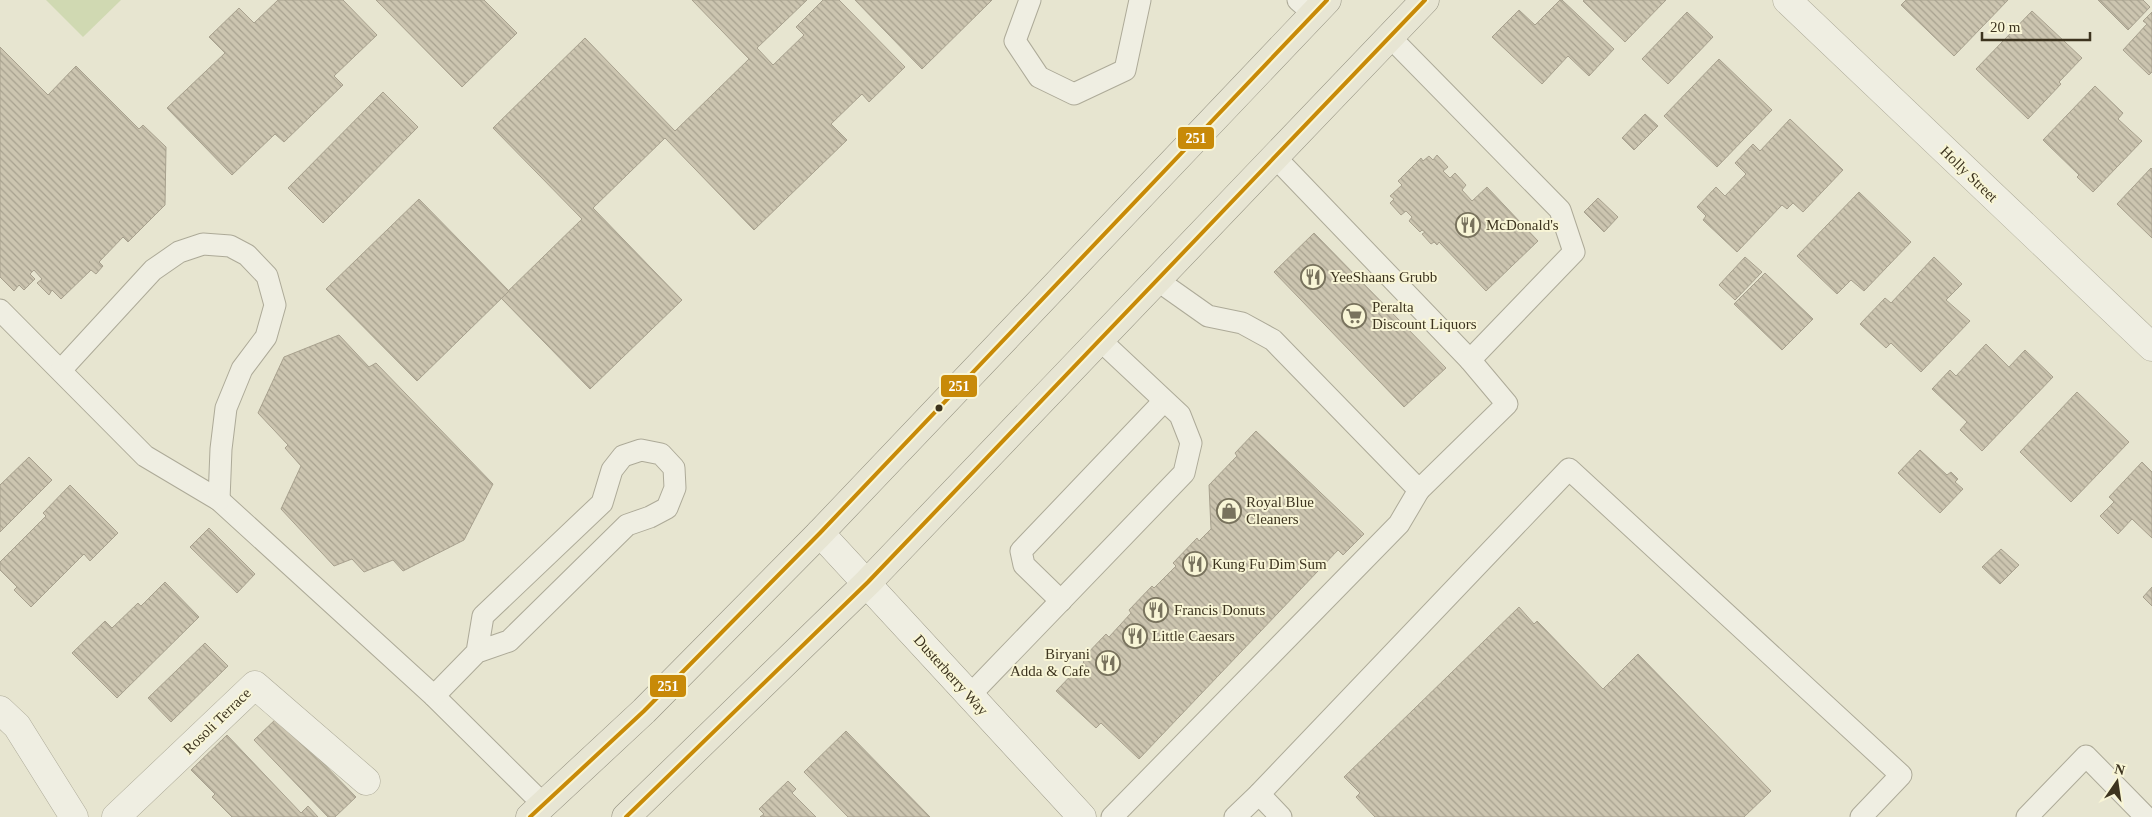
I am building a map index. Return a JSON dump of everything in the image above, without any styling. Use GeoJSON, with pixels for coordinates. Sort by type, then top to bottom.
{"type":"FeatureCollection","features":[{"type":"Feature","properties":{"kind":"main road"},"geometry":{"type":"LineString","coordinates":[[626,817],[868,582],[1425,0]]}},
{"type":"Feature","properties":{"kind":"main road"},"geometry":{"type":"LineString","coordinates":[[537,811],[644,711],[820,533],[1313,5]]}},
{"type":"Feature","properties":{"kind":"street","name":"Holly Street"},"geometry":{"type":"LineString","coordinates":[[1787,0],[2152,347]]}},
{"type":"Feature","properties":{"kind":"street","name":"Dusterberry Way"},"geometry":{"type":"LineString","coordinates":[[820,533],[868,582],[1082,817]]}},
{"type":"Feature","properties":{"kind":"street","name":"Rosoli Terrace"},"geometry":{"type":"LineString","coordinates":[[116,817],[255,685],[366,782]]}},
{"type":"Feature","properties":{"kind":"street"},"geometry":{"type":"LineString","coordinates":[[0,710],[17,726],[74,817]]}},
{"type":"Feature","properties":{"kind":"lane"},"geometry":{"type":"LineString","coordinates":[[1030,0],[1015,41],[1039,77],[1074,94],[1125,70],[1140,0]]}},
{"type":"Feature","properties":{"kind":"lane"},"geometry":{"type":"LineString","coordinates":[[1390,37],[1560,210],[1574,252],[1470,360]]}},
{"type":"Feature","properties":{"kind":"lane"},"geometry":{"type":"LineString","coordinates":[[1112,817],[1399,524],[1419,490],[1507,404],[1470,360],[1274,156]]}},
{"type":"Feature","properties":{"kind":"lane"},"geometry":{"type":"LineString","coordinates":[[61,370],[153,270],[179,252],[203,244],[230,246],[247,254],[267,276],[274,305],[266,337],[242,368],[226,408],[221,449],[219,500]]}},
{"type":"Feature","properties":{"kind":"lane"},"geometry":{"type":"LineString","coordinates":[[1156,280],[1208,316],[1242,323],[1273,340],[1419,490]]}},
{"type":"Feature","properties":{"kind":"lane"},"geometry":{"type":"LineString","coordinates":[[0,310],[145,456],[219,500],[434,696],[537,811]]}},
{"type":"Feature","properties":{"kind":"lane"},"geometry":{"type":"LineString","coordinates":[[970,696],[1184,473],[1191,443],[1180,415],[1100,340]]}},
{"type":"Feature","properties":{"kind":"lane"},"geometry":{"type":"LineString","coordinates":[[1061,601],[1024,565],[1021,551],[1164,401]]}},
{"type":"Feature","properties":{"kind":"lane"},"geometry":{"type":"LineString","coordinates":[[434,696],[477,652],[509,641],[627,525],[650,517],[667,508],[675,488],[674,468],[661,454],[642,450],[623,456],[612,470],[602,503],[484,616],[477,652]]}},
{"type":"Feature","properties":{"kind":"lane"},"geometry":{"type":"LineString","coordinates":[[1235,817],[1569,469],[1901,775],[1861,817]]}},
{"type":"Feature","properties":{"kind":"lane"},"geometry":{"type":"LineString","coordinates":[[2027,817],[2086,756],[2146,817]]}},
{"type":"Feature","properties":{"kind":"lane"},"geometry":{"type":"LineString","coordinates":[[1259,794],[1281,817]]}},
{"type":"Feature","properties":{"kind":"green space"},"geometry":{"type":"Polygon","coordinates":[[[46,0],[121,0],[83,37],[46,0]]]}},
{"type":"Feature","properties":{"kind":"building"},"geometry":{"type":"Polygon","coordinates":[[[278,0],[343,0],[377,35],[334,76],[343,85],[284,142],[275,134],[232,175],[167,108],[225,53],[209,37],[239,8],[254,23],[278,0]]]}},
{"type":"Feature","properties":{"kind":"building"},"geometry":{"type":"Polygon","coordinates":[[[376,0],[484,0],[517,33],[462,87],[376,0]]]}},
{"type":"Feature","properties":{"kind":"building"},"geometry":{"type":"Polygon","coordinates":[[[692,0],[807,0],[757,48],[773,65],[804,35],[796,27],[823,0],[839,0],[905,67],[869,102],[862,94],[831,124],[847,140],[754,230],[665,138],[593,208],[682,300],[590,389],[501,298],[582,219],[493,128],[585,38],[675,131],[749,59],[692,0]]]}},
{"type":"Feature","properties":{"kind":"building"},"geometry":{"type":"Polygon","coordinates":[[[855,0],[992,0],[922,69],[855,0]]]}},
{"type":"Feature","properties":{"kind":"building"},"geometry":{"type":"Polygon","coordinates":[[[1560,0],[1614,49],[1589,76],[1568,56],[1542,84],[1492,37],[1519,10],[1535,25],[1560,0]]]}},
{"type":"Feature","properties":{"kind":"building"},"geometry":{"type":"Polygon","coordinates":[[[1584,0],[1666,0],[1625,42],[1584,0]]]}},
{"type":"Feature","properties":{"kind":"building"},"geometry":{"type":"Polygon","coordinates":[[[1906,0],[2008,0],[1954,56],[1901,5],[1906,0]]]}},
{"type":"Feature","properties":{"kind":"building"},"geometry":{"type":"Polygon","coordinates":[[[2098,0],[2143,0],[2150,7],[2128,30],[2098,0]]]}},
{"type":"Feature","properties":{"kind":"building"},"geometry":{"type":"Polygon","coordinates":[[[2032,11],[2082,58],[2059,82],[2061,84],[2028,119],[1976,69],[2032,11]]]}},
{"type":"Feature","properties":{"kind":"building"},"geometry":{"type":"Polygon","coordinates":[[[1687,12],[1713,37],[1668,84],[1642,59],[1687,12]]]}},
{"type":"Feature","properties":{"kind":"building"},"geometry":{"type":"Polygon","coordinates":[[[2152,12],[2152,72],[2149,75],[2123,50],[2147,24],[2143,21],[2152,12]]]}},
{"type":"Feature","properties":{"kind":"building"},"geometry":{"type":"Polygon","coordinates":[[[0,47],[48,95],[76,66],[139,129],[143,125],[166,147],[165,205],[128,242],[123,237],[99,262],[103,266],[96,274],[91,270],[61,299],[52,290],[49,295],[37,283],[42,279],[34,270],[30,274],[35,279],[24,290],[19,285],[14,291],[0,277],[0,47]]]}},
{"type":"Feature","properties":{"kind":"building"},"geometry":{"type":"Polygon","coordinates":[[[1719,59],[1772,110],[1717,167],[1664,116],[1719,59]]]}},
{"type":"Feature","properties":{"kind":"building"},"geometry":{"type":"Polygon","coordinates":[[[2095,86],[2123,113],[2118,119],[2142,141],[2093,192],[2077,177],[2079,175],[2043,140],[2095,86]]]}},
{"type":"Feature","properties":{"kind":"building"},"geometry":{"type":"Polygon","coordinates":[[[383,92],[418,127],[323,223],[288,188],[383,92]]]}},
{"type":"Feature","properties":{"kind":"building"},"geometry":{"type":"Polygon","coordinates":[[[1645,114],[1658,126],[1634,150],[1622,138],[1645,114]]]}},
{"type":"Feature","properties":{"kind":"building"},"geometry":{"type":"Polygon","coordinates":[[[1790,119],[1843,170],[1803,212],[1793,203],[1787,209],[1782,205],[1737,252],[1703,220],[1706,216],[1697,207],[1716,187],[1725,196],[1746,174],[1735,163],[1753,144],[1760,151],[1790,119]]]}},
{"type":"Feature","properties":{"kind":"building","name":"McDonald's"},"geometry":{"type":"Polygon","coordinates":[[[1437,155],[1448,167],[1443,171],[1450,178],[1455,173],[1466,185],[1462,190],[1472,201],[1487,187],[1538,241],[1486,291],[1439,242],[1437,245],[1434,242],[1431,244],[1422,234],[1425,232],[1422,230],[1420,232],[1409,221],[1412,217],[1406,211],[1401,215],[1390,203],[1394,199],[1390,196],[1402,185],[1398,181],[1421,158],[1423,161],[1429,156],[1433,160],[1437,155]]]}},
{"type":"Feature","properties":{"kind":"building"},"geometry":{"type":"Polygon","coordinates":[[[2152,169],[2152,238],[2117,204],[2152,169]]]}},
{"type":"Feature","properties":{"kind":"building"},"geometry":{"type":"Polygon","coordinates":[[[1859,192],[1911,242],[1864,291],[1851,280],[1837,294],[1797,256],[1859,192]]]}},
{"type":"Feature","properties":{"kind":"building"},"geometry":{"type":"Polygon","coordinates":[[[1598,198],[1618,217],[1604,232],[1584,212],[1598,198]]]}},
{"type":"Feature","properties":{"kind":"building"},"geometry":{"type":"Polygon","coordinates":[[[419,199],[509,291],[417,381],[326,289],[419,199]]]}},
{"type":"Feature","properties":{"kind":"building"},"geometry":{"type":"Polygon","coordinates":[[[1314,233],[1446,368],[1404,407],[1274,272],[1314,233]]]}},
{"type":"Feature","properties":{"kind":"building"},"geometry":{"type":"Polygon","coordinates":[[[1745,257],[1762,272],[1735,300],[1719,285],[1745,257]]]}},
{"type":"Feature","properties":{"kind":"building"},"geometry":{"type":"Polygon","coordinates":[[[1934,257],[1962,284],[1946,300],[1970,321],[1921,372],[1891,343],[1886,348],[1860,324],[1885,298],[1891,303],[1934,257]]]}},
{"type":"Feature","properties":{"kind":"building"},"geometry":{"type":"Polygon","coordinates":[[[1765,273],[1813,319],[1782,350],[1734,304],[1765,273]]]}},
{"type":"Feature","properties":{"kind":"building"},"geometry":{"type":"Polygon","coordinates":[[[339,335],[369,367],[376,363],[493,484],[464,540],[403,571],[393,560],[364,572],[352,559],[334,566],[281,509],[301,466],[285,448],[288,445],[258,413],[284,357],[339,335]]]}},
{"type":"Feature","properties":{"kind":"building"},"geometry":{"type":"Polygon","coordinates":[[[1986,344],[2009,367],[2025,350],[2053,377],[1982,451],[1960,430],[1967,422],[1932,389],[1950,370],[1956,376],[1986,344]]]}},
{"type":"Feature","properties":{"kind":"building"},"geometry":{"type":"Polygon","coordinates":[[[2077,392],[2129,442],[2071,502],[2020,452],[2077,392]]]}},
{"type":"Feature","properties":{"kind":"building"},"geometry":{"type":"Polygon","coordinates":[[[1256,431],[1364,534],[1343,555],[1338,550],[1139,759],[1101,723],[1096,728],[1056,691],[1084,662],[1082,659],[1106,634],[1109,637],[1131,613],[1129,610],[1152,586],[1154,588],[1176,566],[1173,563],[1197,538],[1199,541],[1211,529],[1209,485],[1237,456],[1235,453],[1256,431]]]}},
{"type":"Feature","properties":{"kind":"building"},"geometry":{"type":"Polygon","coordinates":[[[1920,450],[1947,475],[1951,472],[1958,479],[1955,482],[1963,489],[1940,513],[1898,473],[1920,450]]]}},
{"type":"Feature","properties":{"kind":"building"},"geometry":{"type":"Polygon","coordinates":[[[29,457],[52,480],[0,532],[0,485],[29,457]]]}},
{"type":"Feature","properties":{"kind":"building"},"geometry":{"type":"Polygon","coordinates":[[[2142,462],[2152,472],[2152,538],[2132,519],[2118,534],[2100,516],[2114,502],[2109,497],[2142,462]]]}},
{"type":"Feature","properties":{"kind":"building"},"geometry":{"type":"Polygon","coordinates":[[[70,485],[118,533],[90,561],[84,554],[31,607],[14,590],[17,587],[0,570],[0,562],[46,516],[43,513],[70,485]]]}},
{"type":"Feature","properties":{"kind":"building"},"geometry":{"type":"Polygon","coordinates":[[[209,528],[255,574],[237,593],[190,547],[209,528]]]}},
{"type":"Feature","properties":{"kind":"building"},"geometry":{"type":"Polygon","coordinates":[[[2001,549],[2019,565],[2000,584],[1982,567],[2001,549]]]}},
{"type":"Feature","properties":{"kind":"building"},"geometry":{"type":"Polygon","coordinates":[[[165,582],[199,617],[117,698],[72,653],[105,621],[112,628],[138,603],[141,606],[165,582]]]}},
{"type":"Feature","properties":{"kind":"building"},"geometry":{"type":"Polygon","coordinates":[[[2152,587],[2152,606],[2143,597],[2152,587]]]}},
{"type":"Feature","properties":{"kind":"building"},"geometry":{"type":"Polygon","coordinates":[[[1519,607],[1534,624],[1537,621],[1603,689],[1638,654],[1771,791],[1744,817],[1375,817],[1356,797],[1360,793],[1344,777],[1519,607]]]}},
{"type":"Feature","properties":{"kind":"building"},"geometry":{"type":"Polygon","coordinates":[[[205,643],[228,666],[171,722],[148,698],[205,643]]]}},
{"type":"Feature","properties":{"kind":"building"},"geometry":{"type":"Polygon","coordinates":[[[278,717],[356,797],[335,817],[328,817],[254,740],[278,717]]]}},
{"type":"Feature","properties":{"kind":"building"},"geometry":{"type":"Polygon","coordinates":[[[846,731],[930,817],[848,817],[804,772],[846,731]]]}},
{"type":"Feature","properties":{"kind":"building"},"geometry":{"type":"Polygon","coordinates":[[[227,735],[301,813],[308,806],[318,817],[232,817],[212,797],[215,794],[191,770],[227,735]]]}},
{"type":"Feature","properties":{"kind":"building"},"geometry":{"type":"Polygon","coordinates":[[[788,781],[796,789],[792,793],[816,817],[760,817],[764,814],[759,809],[788,781]]]}},
{"type":"Feature","properties":{"kind":"transit line","name":"251"},"geometry":{"type":"LineString","coordinates":[[530,817],[644,711],[820,533],[1327,0]]}},
{"type":"Feature","properties":{"kind":"transit line","name":"251"},"geometry":{"type":"LineString","coordinates":[[626,817],[868,582],[1425,0]]}},
{"type":"Feature","properties":{"kind":"place","name":"McDonald's"},"geometry":{"type":"Point","coordinates":[1468,225]}},
{"type":"Feature","properties":{"kind":"place","name":"YeeShaans Grubb"},"geometry":{"type":"Point","coordinates":[1313,277]}},
{"type":"Feature","properties":{"kind":"place","name":"Peralta Discount Liquors"},"geometry":{"type":"Point","coordinates":[1354,316]}},
{"type":"Feature","properties":{"kind":"place","name":"Royal Blue Cleaners"},"geometry":{"type":"Point","coordinates":[1229,511]}},
{"type":"Feature","properties":{"kind":"place","name":"Kung Fu Dim Sum"},"geometry":{"type":"Point","coordinates":[1195,564]}},
{"type":"Feature","properties":{"kind":"place","name":"Francis Donuts"},"geometry":{"type":"Point","coordinates":[1156,610]}},
{"type":"Feature","properties":{"kind":"place","name":"Little Caesars"},"geometry":{"type":"Point","coordinates":[1135,636]}},
{"type":"Feature","properties":{"kind":"place","name":"Biryani Adda & Cafe"},"geometry":{"type":"Point","coordinates":[1108,663]}}]}
